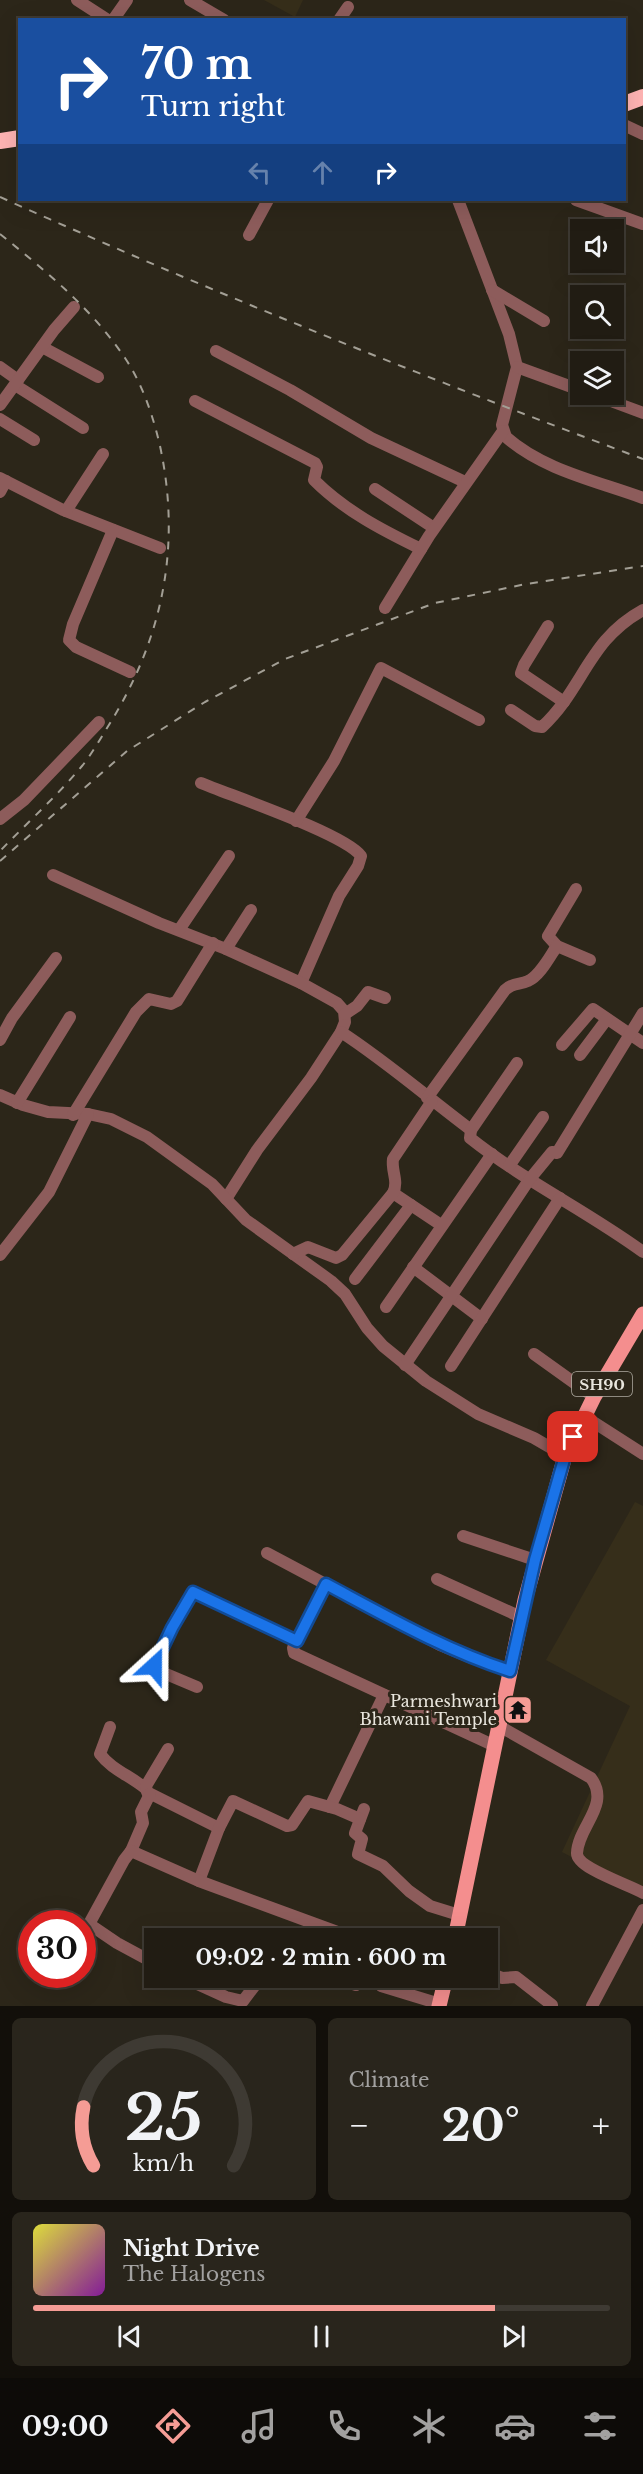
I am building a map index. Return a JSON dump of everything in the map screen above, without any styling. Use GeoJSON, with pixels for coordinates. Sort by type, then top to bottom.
{"type":"FeatureCollection","features":[{"type":"Feature","properties":{"kind":"highway"},"geometry":{"type":"LineString","coordinates":[[626,103],[643,97]]}},
{"type":"Feature","properties":{"kind":"highway"},"geometry":{"type":"LineString","coordinates":[[0,141],[18,138]]}},
{"type":"Feature","properties":{"kind":"main road","name":"SH90"},"geometry":{"type":"LineString","coordinates":[[457,1928],[521,1617],[565,1456],[594,1397],[643,1314]]}},
{"type":"Feature","properties":{"kind":"main road"},"geometry":{"type":"LineString","coordinates":[[439,2005],[443,1988]]}},
{"type":"Feature","properties":{"kind":"street"},"geometry":{"type":"LineString","coordinates":[[77,0],[105,18]]}},
{"type":"Feature","properties":{"kind":"street"},"geometry":{"type":"LineString","coordinates":[[114,18],[126,0]]}},
{"type":"Feature","properties":{"kind":"street"},"geometry":{"type":"LineString","coordinates":[[190,0],[221,18]]}},
{"type":"Feature","properties":{"kind":"street"},"geometry":{"type":"LineString","coordinates":[[340,18],[348,7]]}},
{"type":"Feature","properties":{"kind":"street"},"geometry":{"type":"LineString","coordinates":[[626,126],[643,134]]}},
{"type":"Feature","properties":{"kind":"street"},"geometry":{"type":"LineString","coordinates":[[249,235],[267,201]]}},
{"type":"Feature","properties":{"kind":"street"},"geometry":{"type":"LineString","coordinates":[[385,608],[434,528],[503,431],[504,417],[518,367],[509,334],[458,201]]}},
{"type":"Feature","properties":{"kind":"street"},"geometry":{"type":"LineString","coordinates":[[579,201],[643,224]]}},
{"type":"Feature","properties":{"kind":"street"},"geometry":{"type":"LineString","coordinates":[[492,290],[544,321]]}},
{"type":"Feature","properties":{"kind":"street"},"geometry":{"type":"LineString","coordinates":[[0,405],[74,307]]}},
{"type":"Feature","properties":{"kind":"street"},"geometry":{"type":"LineString","coordinates":[[42,347],[98,377]]}},
{"type":"Feature","properties":{"kind":"street"},"geometry":{"type":"LineString","coordinates":[[216,351],[290,390],[371,438],[465,482]]}},
{"type":"Feature","properties":{"kind":"street"},"geometry":{"type":"LineString","coordinates":[[0,367],[17,382],[83,428]]}},
{"type":"Feature","properties":{"kind":"street"},"geometry":{"type":"LineString","coordinates":[[518,367],[570,386]]}},
{"type":"Feature","properties":{"kind":"street"},"geometry":{"type":"LineString","coordinates":[[195,401],[315,463],[317,467],[314,480],[346,508],[377,527],[421,549]]}},
{"type":"Feature","properties":{"kind":"street"},"geometry":{"type":"LineString","coordinates":[[622,405],[643,413]]}},
{"type":"Feature","properties":{"kind":"street"},"geometry":{"type":"LineString","coordinates":[[0,419],[34,440]]}},
{"type":"Feature","properties":{"kind":"street"},"geometry":{"type":"LineString","coordinates":[[503,431],[513,444],[548,462],[571,473],[643,498]]}},
{"type":"Feature","properties":{"kind":"street"},"geometry":{"type":"LineString","coordinates":[[66,511],[103,454]]}},
{"type":"Feature","properties":{"kind":"street"},"geometry":{"type":"LineString","coordinates":[[2,483],[160,548]]}},
{"type":"Feature","properties":{"kind":"street"},"geometry":{"type":"LineString","coordinates":[[375,489],[434,528]]}},
{"type":"Feature","properties":{"kind":"street"},"geometry":{"type":"LineString","coordinates":[[113,530],[77,614],[69,640],[76,647],[130,672]]}},
{"type":"Feature","properties":{"kind":"street"},"geometry":{"type":"LineString","coordinates":[[511,710],[540,727],[564,702],[601,643],[622,622],[643,609]]}},
{"type":"Feature","properties":{"kind":"street"},"geometry":{"type":"LineString","coordinates":[[548,626],[524,665],[522,673],[564,702]]}},
{"type":"Feature","properties":{"kind":"street"},"geometry":{"type":"LineString","coordinates":[[296,821],[334,761],[381,668],[479,720]]}},
{"type":"Feature","properties":{"kind":"street"},"geometry":{"type":"LineString","coordinates":[[0,819],[24,800],[99,722]]}},
{"type":"Feature","properties":{"kind":"street"},"geometry":{"type":"LineString","coordinates":[[201,783],[296,821],[345,844],[361,856],[358,866],[339,896],[301,983]]}},
{"type":"Feature","properties":{"kind":"street"},"geometry":{"type":"LineString","coordinates":[[179,930],[229,856]]}},
{"type":"Feature","properties":{"kind":"street"},"geometry":{"type":"LineString","coordinates":[[54,875],[159,923],[226,948],[301,983],[337,1003],[345,1014],[341,1032],[226,1199]]}},
{"type":"Feature","properties":{"kind":"street"},"geometry":{"type":"LineString","coordinates":[[576,889],[548,934],[548,938],[557,946],[590,960]]}},
{"type":"Feature","properties":{"kind":"street"},"geometry":{"type":"LineString","coordinates":[[226,948],[251,910]]}},
{"type":"Feature","properties":{"kind":"street"},"geometry":{"type":"LineString","coordinates":[[73,1114],[136,1012],[149,999],[168,1004],[174,1003],[213,944]]}},
{"type":"Feature","properties":{"kind":"street"},"geometry":{"type":"LineString","coordinates":[[293,1254],[308,1247],[333,1257],[339,1257],[393,1193],[397,1183],[392,1165],[393,1159],[430,1099],[505,990],[511,984],[530,981],[557,946]]}},
{"type":"Feature","properties":{"kind":"street"},"geometry":{"type":"LineString","coordinates":[[0,1040],[12,1018],[56,958]]}},
{"type":"Feature","properties":{"kind":"street"},"geometry":{"type":"LineString","coordinates":[[345,1014],[357,1006],[368,992],[385,998]]}},
{"type":"Feature","properties":{"kind":"street"},"geometry":{"type":"LineString","coordinates":[[562,1045],[593,1009],[643,1043]]}},
{"type":"Feature","properties":{"kind":"street"},"geometry":{"type":"LineString","coordinates":[[405,1365],[529,1180],[552,1152],[557,1153],[643,1014]]}},
{"type":"Feature","properties":{"kind":"street"},"geometry":{"type":"LineString","coordinates":[[17,1103],[70,1017]]}},
{"type":"Feature","properties":{"kind":"street"},"geometry":{"type":"LineString","coordinates":[[580,1055],[607,1019]]}},
{"type":"Feature","properties":{"kind":"street"},"geometry":{"type":"LineString","coordinates":[[341,1032],[390,1064],[430,1099],[471,1130]]}},
{"type":"Feature","properties":{"kind":"street"},"geometry":{"type":"LineString","coordinates":[[516,1064],[471,1130],[470,1138],[529,1180],[601,1222],[643,1251]]}},
{"type":"Feature","properties":{"kind":"street"},"geometry":{"type":"LineString","coordinates":[[0,1095],[17,1103],[48,1112],[87,1114],[111,1119],[147,1137],[212,1184],[246,1220],[331,1281],[345,1294],[367,1328],[405,1365],[453,1401],[534,1438],[565,1456]]}},
{"type":"Feature","properties":{"kind":"street"},"geometry":{"type":"LineString","coordinates":[[0,1256],[49,1192],[87,1114]]}},
{"type":"Feature","properties":{"kind":"street"},"geometry":{"type":"LineString","coordinates":[[508,1166],[543,1117]]}},
{"type":"Feature","properties":{"kind":"street"},"geometry":{"type":"LineString","coordinates":[[386,1307],[492,1154]]}},
{"type":"Feature","properties":{"kind":"street"},"geometry":{"type":"LineString","coordinates":[[393,1193],[441,1225]]}},
{"type":"Feature","properties":{"kind":"street"},"geometry":{"type":"LineString","coordinates":[[451,1366],[560,1198]]}},
{"type":"Feature","properties":{"kind":"street"},"geometry":{"type":"LineString","coordinates":[[356,1279],[411,1205]]}},
{"type":"Feature","properties":{"kind":"street"},"geometry":{"type":"LineString","coordinates":[[413,1267],[482,1319]]}},
{"type":"Feature","properties":{"kind":"street"},"geometry":{"type":"LineString","coordinates":[[534,1354],[594,1397]]}},
{"type":"Feature","properties":{"kind":"street"},"geometry":{"type":"LineString","coordinates":[[584,1416],[643,1454]]}},
{"type":"Feature","properties":{"kind":"street"},"geometry":{"type":"LineString","coordinates":[[463,1536],[535,1560]]}},
{"type":"Feature","properties":{"kind":"street"},"geometry":{"type":"LineString","coordinates":[[267,1553],[440,1645],[469,1658],[510,1671]]}},
{"type":"Feature","properties":{"kind":"street"},"geometry":{"type":"LineString","coordinates":[[437,1579],[521,1617]]}},
{"type":"Feature","properties":{"kind":"street"},"geometry":{"type":"LineString","coordinates":[[326,1584],[293,1650],[297,1655],[495,1746]]}},
{"type":"Feature","properties":{"kind":"street"},"geometry":{"type":"LineString","coordinates":[[197,1687],[159,1671],[154,1666],[177,1617],[193,1592],[297,1641]]}},
{"type":"Feature","properties":{"kind":"street"},"geometry":{"type":"LineString","coordinates":[[330,1807],[384,1695]]}},
{"type":"Feature","properties":{"kind":"street"},"geometry":{"type":"LineString","coordinates":[[499,1726],[591,1778],[596,1785],[598,1797],[579,1844],[578,1859],[587,1866],[643,1893]]}},
{"type":"Feature","properties":{"kind":"street"},"geometry":{"type":"LineString","coordinates":[[110,1727],[100,1754],[114,1769],[129,1776],[148,1791],[219,1827]]}},
{"type":"Feature","properties":{"kind":"street"},"geometry":{"type":"LineString","coordinates":[[144,1957],[89,1924],[131,1851],[143,1823],[141,1812],[148,1791],[168,1749]]}},
{"type":"Feature","properties":{"kind":"street"},"geometry":{"type":"LineString","coordinates":[[199,1881],[219,1827],[233,1802],[289,1826],[306,1802],[362,1814],[355,1833],[362,1839],[357,1854],[383,1866],[409,1891],[430,1906],[459,1916]]}},
{"type":"Feature","properties":{"kind":"street"},"geometry":{"type":"LineString","coordinates":[[131,1851],[199,1881],[324,1928]]}},
{"type":"Feature","properties":{"kind":"street"},"geometry":{"type":"LineString","coordinates":[[592,2006],[643,1910]]}},
{"type":"Feature","properties":{"kind":"street"},"geometry":{"type":"LineString","coordinates":[[498,1976],[516,1977],[552,2005]]}},
{"type":"Feature","properties":{"kind":"street"},"geometry":{"type":"LineString","coordinates":[[207,1988],[243,2001],[252,1988]]}},
{"type":"Feature","properties":{"kind":"street"},"geometry":{"type":"LineString","coordinates":[[387,1988],[439,2005]]}},
{"type":"Feature","properties":{"kind":"shaded area"},"geometry":{"type":"Polygon","coordinates":[[[264,0],[303,0],[295,17],[264,0]]]}},
{"type":"Feature","properties":{"kind":"shaded area"},"geometry":{"type":"Polygon","coordinates":[[[635,1502],[643,1506],[643,1895],[562,1852],[630,1706],[546,1660],[635,1502]]]}},
{"type":"Feature","properties":{"kind":"railway"},"geometry":{"type":"LineString","coordinates":[[0,197],[159,267],[319,333],[643,459]]}},
{"type":"Feature","properties":{"kind":"railway"},"geometry":{"type":"LineString","coordinates":[[0,234],[83,307],[112,340],[131,368],[147,401],[160,446],[169,521],[162,593],[154,627],[142,662],[126,695],[82,766],[0,851]]}},
{"type":"Feature","properties":{"kind":"railway"},"geometry":{"type":"LineString","coordinates":[[0,861],[127,751],[205,702],[285,659],[435,603],[526,584],[643,566]]}},
{"type":"Feature","properties":{"kind":"place","name":"Parmeshwari Bhawani Temple"},"geometry":{"type":"Point","coordinates":[518,1710]}},
{"type":"Feature","properties":{"kind":"route"},"geometry":{"type":"LineString","coordinates":[[154,1666],[193,1592],[297,1641],[326,1584],[440,1645],[469,1658],[510,1671],[535,1560],[565,1456],[573,1437]]}}]}
